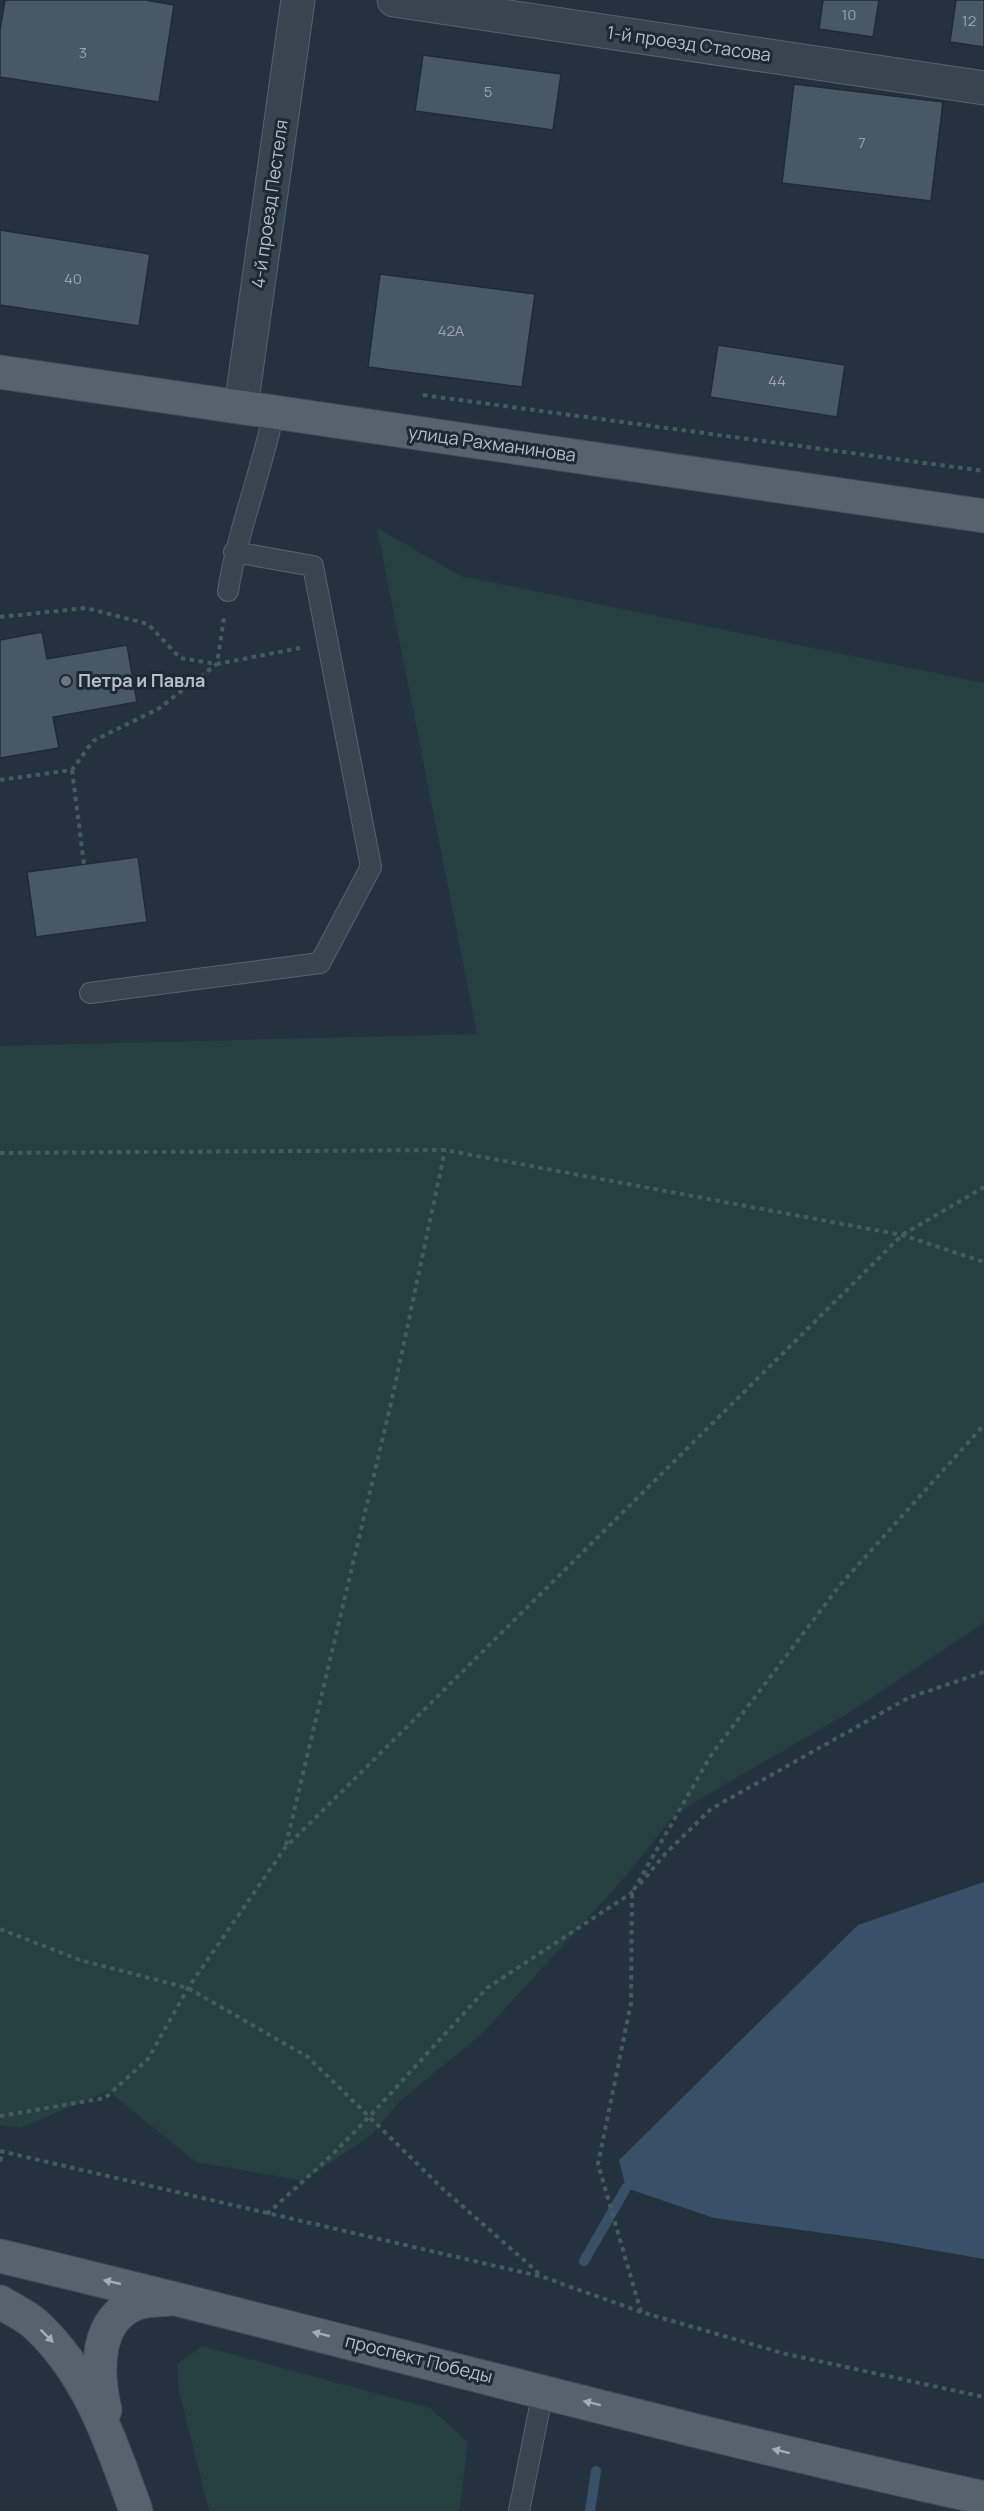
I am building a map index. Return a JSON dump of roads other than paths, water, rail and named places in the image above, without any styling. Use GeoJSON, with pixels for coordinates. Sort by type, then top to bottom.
{"type":"FeatureCollection","features":[{"type":"Feature","properties":{"kind":"main road","name":"улица Рахманинова"},"geometry":{"type":"LineString","coordinates":[[0,372],[984,516]]}},
{"type":"Feature","properties":{"kind":"main road","name":"проспект Победы"},"geometry":{"type":"LineString","coordinates":[[0,2256],[177,2298],[837,2466],[984,2498]]}},
{"type":"Feature","properties":{"kind":"main road"},"geometry":{"type":"LineString","coordinates":[[115,2452],[103,2403],[99,2369],[101,2346],[111,2321],[121,2312],[140,2302],[177,2298]]}},
{"type":"Feature","properties":{"kind":"main road"},"geometry":{"type":"LineString","coordinates":[[0,2302],[33,2322],[58,2348],[90,2398],[115,2452],[136,2511]]}},
{"type":"Feature","properties":{"kind":"main road","name":"проспект Победы"},"geometry":{"type":"LineString","coordinates":[[837,2466],[956,2511]]}},
{"type":"Feature","properties":{"kind":"street","name":"4-й проезд Пестеля"},"geometry":{"type":"LineString","coordinates":[[242,407],[298,0]]}},
{"type":"Feature","properties":{"kind":"street","name":"1-й проезд Стасова"},"geometry":{"type":"LineString","coordinates":[[394,0],[984,88]]}},
{"type":"Feature","properties":{"kind":"lane"},"geometry":{"type":"LineString","coordinates":[[228,591],[234,552],[266,447],[274,412]]}},
{"type":"Feature","properties":{"kind":"lane"},"geometry":{"type":"LineString","coordinates":[[90,993],[320,963],[371,867],[313,566],[234,552]]}},
{"type":"Feature","properties":{"kind":"lane"},"geometry":{"type":"LineString","coordinates":[[519,2511],[543,2391]]}},
{"type":"Feature","properties":{"kind":"water"},"geometry":{"type":"Polygon","coordinates":[[[984,1882],[984,2259],[881,2241],[714,2218],[626,2188],[619,2160],[858,1925],[984,1882]]]}},
{"type":"Feature","properties":{"kind":"waterway"},"geometry":{"type":"LineString","coordinates":[[584,2261],[626,2188]]}},
{"type":"Feature","properties":{"kind":"waterway"},"geometry":{"type":"LineString","coordinates":[[590,2511],[596,2471]]}},
{"type":"Feature","properties":{"kind":"place","name":"Петра и Павла"},"geometry":{"type":"Point","coordinates":[66,681]}}]}
